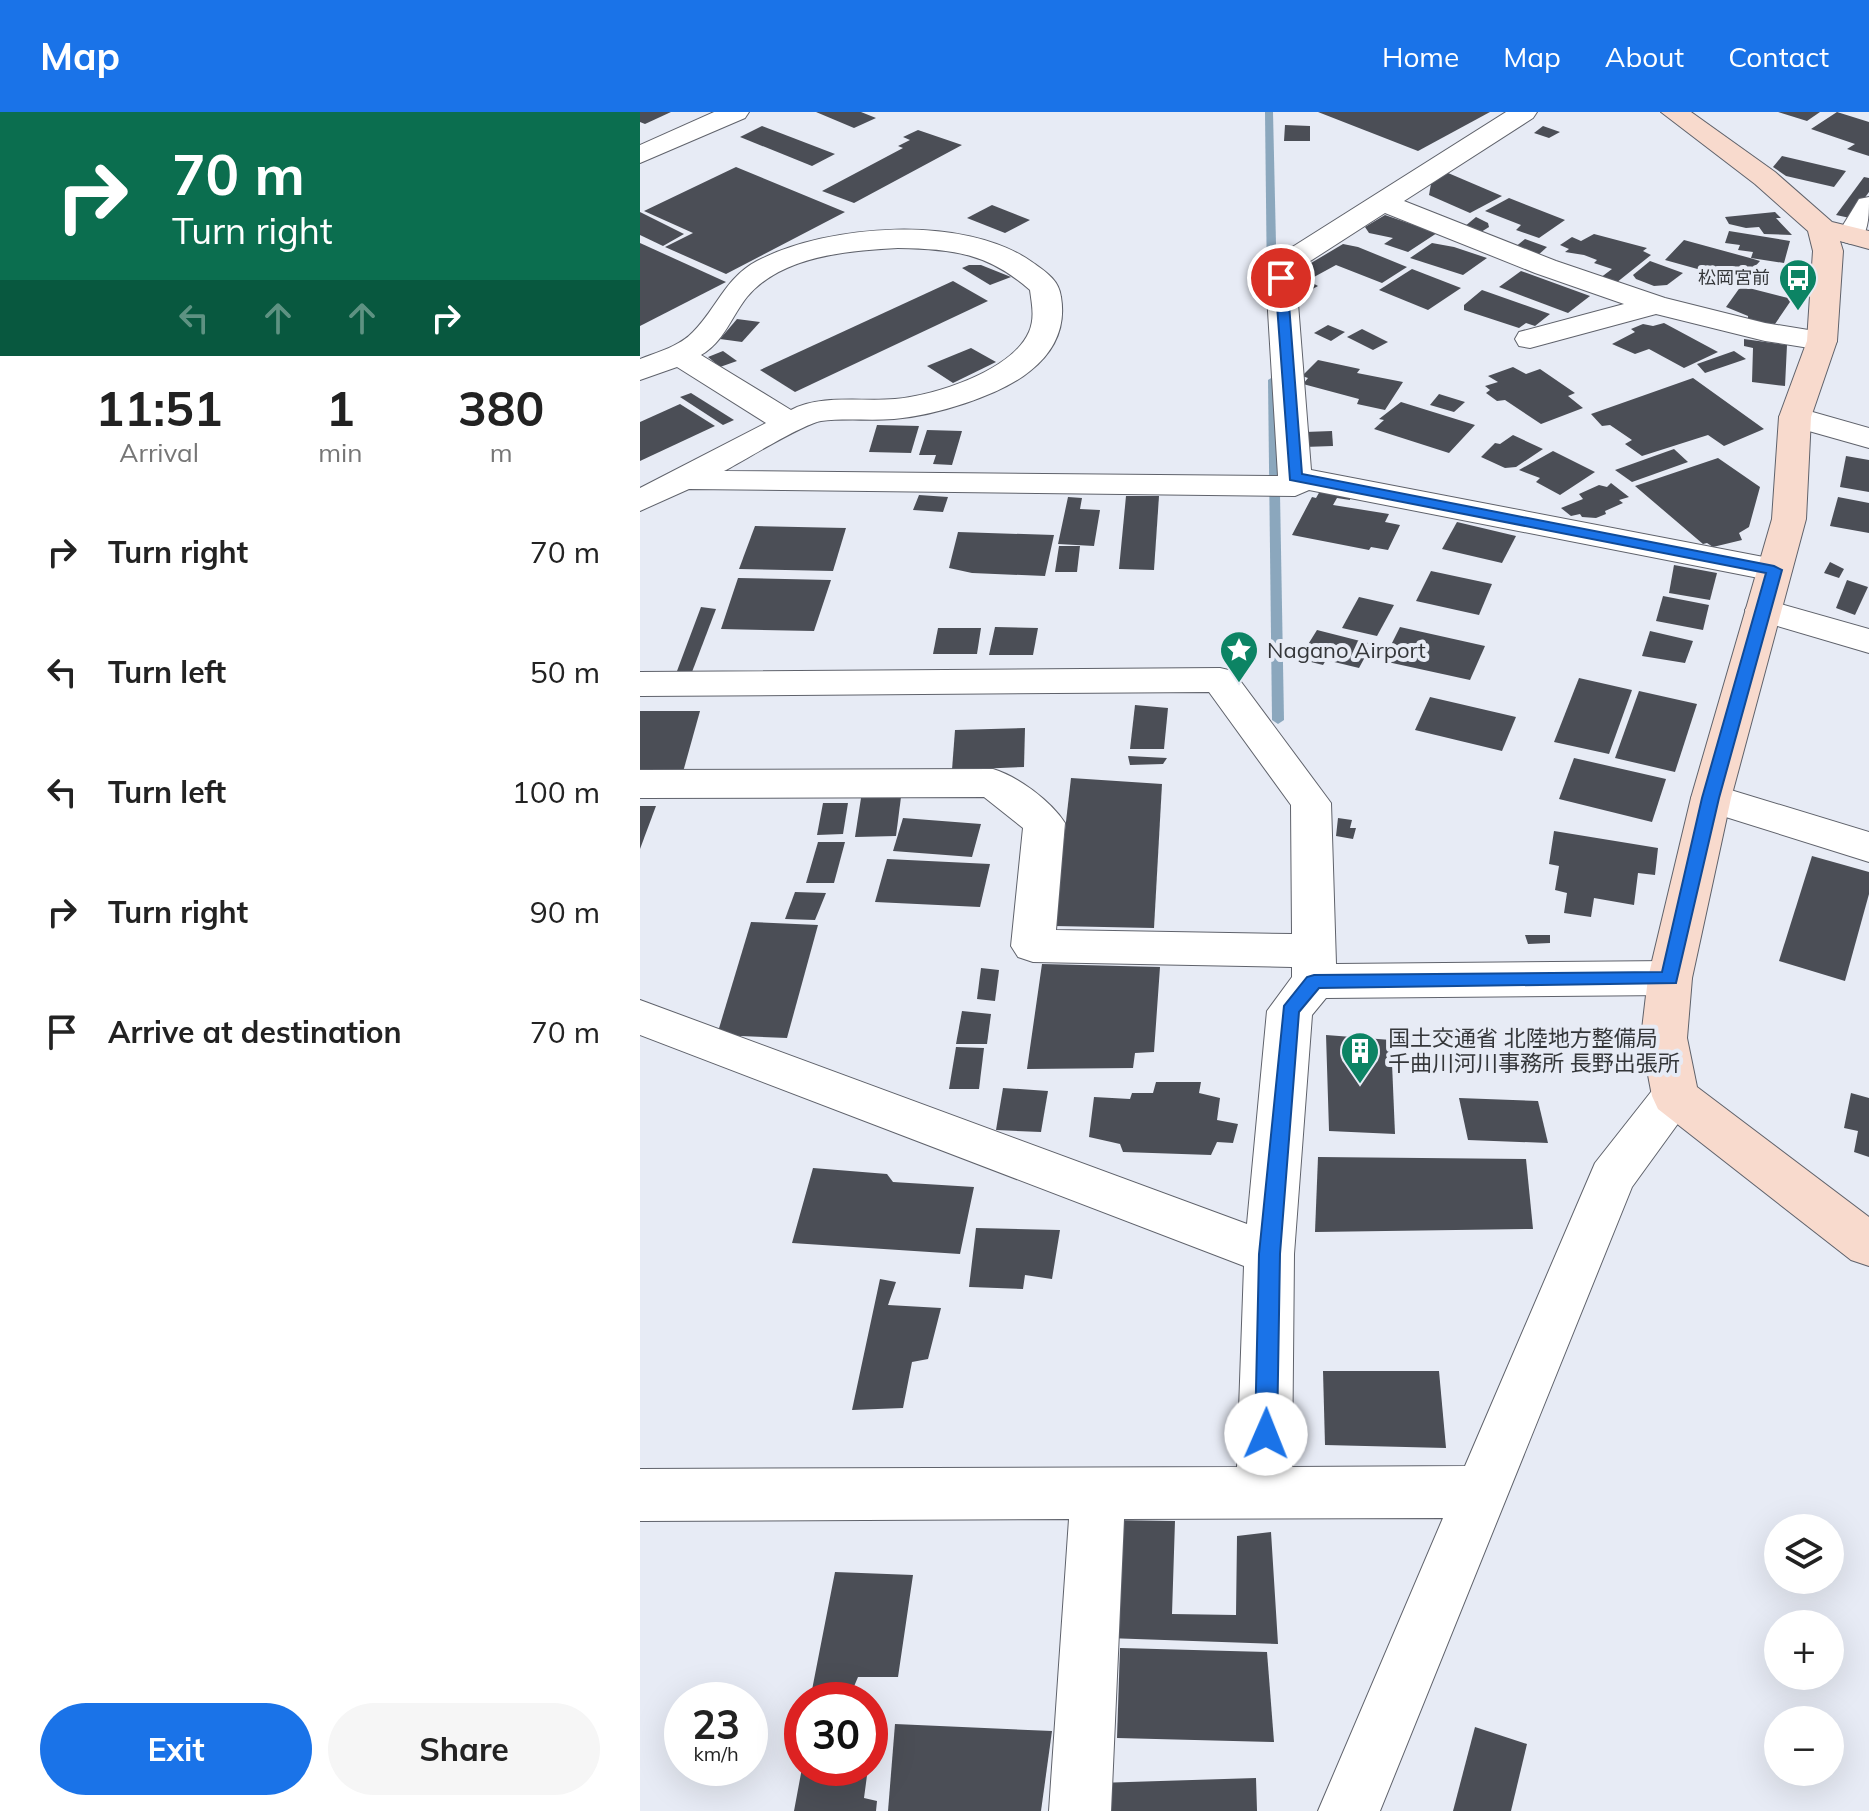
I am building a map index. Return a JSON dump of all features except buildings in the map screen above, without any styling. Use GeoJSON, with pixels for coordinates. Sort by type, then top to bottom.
{"type":"FeatureCollection","features":[{"type":"Feature","properties":{"kind":"street"},"geometry":{"type":"LineString","coordinates":[[640,155],[736,112]]}},
{"type":"Feature","properties":{"kind":"street"},"geometry":{"type":"LineString","coordinates":[[686,479],[1295,486],[1281,278],[1288,262],[1524,112]]}},
{"type":"Feature","properties":{"kind":"street"},"geometry":{"type":"LineString","coordinates":[[1674,112],[1847,234]]}},
{"type":"Feature","properties":{"kind":"street"},"geometry":{"type":"LineString","coordinates":[[1385,203],[1500,250],[1655,305],[1771,335],[1822,341]]}},
{"type":"Feature","properties":{"kind":"street"},"geometry":{"type":"LineString","coordinates":[[1869,205],[1847,234],[1828,251],[1822,341],[1795,417],[1789,519],[1711,798],[1670,978],[1664,1038],[1675,1096],[1869,1245]]}},
{"type":"Feature","properties":{"kind":"street"},"geometry":{"type":"LineString","coordinates":[[640,371],[703,341],[721,309],[744,282],[777,264],[861,240],[905,237],[989,250],[1021,266],[1045,287],[1049,316],[1043,337],[1019,365],[946,400],[897,409],[812,412],[640,501]]}},
{"type":"Feature","properties":{"kind":"street"},"geometry":{"type":"LineString","coordinates":[[1530,339],[1655,305]]}},
{"type":"Feature","properties":{"kind":"street"},"geometry":{"type":"LineString","coordinates":[[678,354],[766,411],[791,422]]}},
{"type":"Feature","properties":{"kind":"street"},"geometry":{"type":"LineString","coordinates":[[1795,417],[1869,438]]}},
{"type":"Feature","properties":{"kind":"street"},"geometry":{"type":"LineString","coordinates":[[1295,477],[1774,570]]}},
{"type":"Feature","properties":{"kind":"street"},"geometry":{"type":"LineString","coordinates":[[1763,610],[1869,641]]}},
{"type":"Feature","properties":{"kind":"street"},"geometry":{"type":"LineString","coordinates":[[640,684],[1220,680],[1311,803],[1313,966],[1290,1011],[1269,1254],[1264,1494]]}},
{"type":"Feature","properties":{"kind":"street"},"geometry":{"type":"LineString","coordinates":[[640,784],[993,783],[1044,823],[1033,946],[1313,966],[1670,978]]}},
{"type":"Feature","properties":{"kind":"street"},"geometry":{"type":"LineString","coordinates":[[1711,798],[1869,847]]}},
{"type":"Feature","properties":{"kind":"street"},"geometry":{"type":"LineString","coordinates":[[640,1017],[1269,1254]]}},
{"type":"Feature","properties":{"kind":"street"},"geometry":{"type":"LineString","coordinates":[[1349,1811],[1612,1177],[1675,1096]]}},
{"type":"Feature","properties":{"kind":"street"},"geometry":{"type":"LineString","coordinates":[[640,1495],[1481,1492]]}},
{"type":"Feature","properties":{"kind":"street"},"geometry":{"type":"LineString","coordinates":[[1080,1811],[1098,1494]]}},
{"type":"Feature","properties":{"kind":"waterway"},"geometry":{"type":"LineString","coordinates":[[1269,112],[1272,288]]}},
{"type":"Feature","properties":{"kind":"waterway"},"geometry":{"type":"LineString","coordinates":[[1273,380],[1278,720]]}},
{"type":"Feature","properties":{"kind":"place","name":"松岡宮前"},"geometry":{"type":"Point","coordinates":[1798,312]}},
{"type":"Feature","properties":{"kind":"place","name":"Nagano Airport"},"geometry":{"type":"Point","coordinates":[1239,684]}},
{"type":"Feature","properties":{"kind":"place","name":"国土交通省 北陸地方整備局 千曲川河川事務所 長野出張所"},"geometry":{"type":"Point","coordinates":[1360,1085]}},
{"type":"Feature","properties":{"kind":"route"},"geometry":{"type":"LineString","coordinates":[[1266,1434],[1269,1254],[1290,1011],[1314,981],[1670,978],[1711,798],[1774,570],[1295,477],[1281,278]]}}]}
